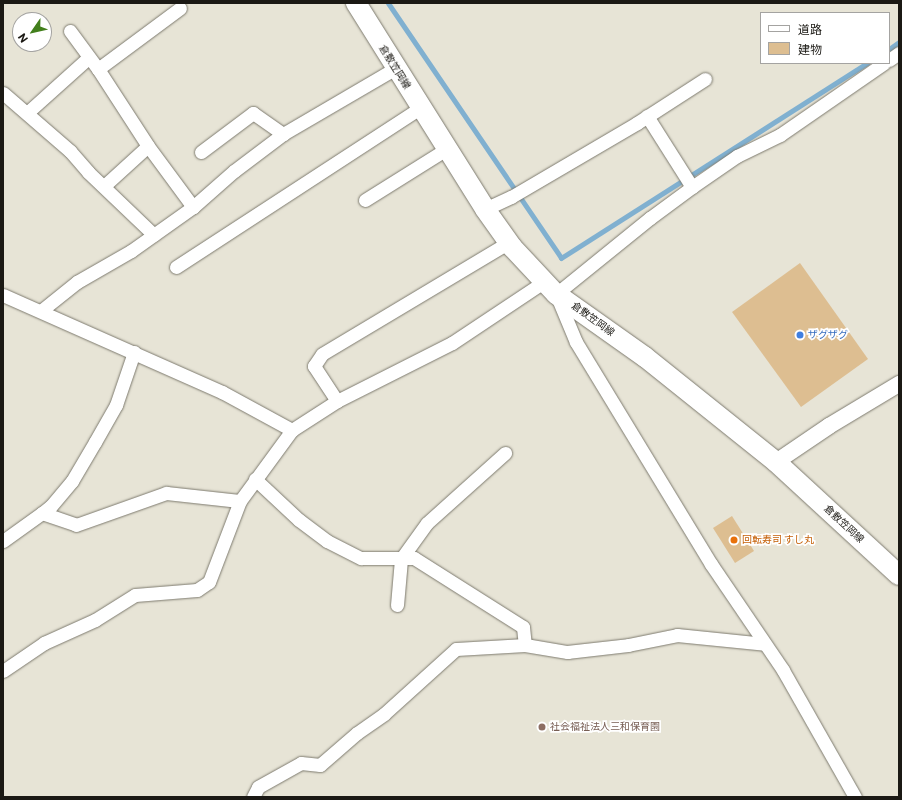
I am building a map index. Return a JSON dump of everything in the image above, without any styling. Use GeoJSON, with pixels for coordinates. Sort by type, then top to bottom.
{"type":"FeatureCollection","features":[{"type":"Feature","properties":{"kind":"main road","name":"倉敷笠岡線"},"geometry":{"type":"LineString","coordinates":[[356,3],[420,108],[448,148],[485,209],[509,242],[550,287],[645,357],[776,462],[899,575]]}},
{"type":"Feature","properties":{"kind":"street"},"geometry":{"type":"LineString","coordinates":[[98,69],[180,8]]}},
{"type":"Feature","properties":{"kind":"street"},"geometry":{"type":"LineString","coordinates":[[70,31],[88,58],[98,69],[148,146],[193,207]]}},
{"type":"Feature","properties":{"kind":"street"},"geometry":{"type":"LineString","coordinates":[[890,59],[899,53]]}},
{"type":"Feature","properties":{"kind":"street"},"geometry":{"type":"LineString","coordinates":[[28,112],[88,58]]}},
{"type":"Feature","properties":{"kind":"street"},"geometry":{"type":"LineString","coordinates":[[3,671],[44,643],[95,620],[135,595],[197,590],[209,582],[240,501],[292,430],[337,401],[452,343],[550,287],[650,218],[691,185],[737,156],[780,135],[883,64]]}},
{"type":"Feature","properties":{"kind":"street"},"geometry":{"type":"LineString","coordinates":[[42,310],[77,282],[154,235],[193,207],[234,171],[283,134],[396,68]]}},
{"type":"Feature","properties":{"kind":"street"},"geometry":{"type":"LineString","coordinates":[[485,209],[511,197],[647,116],[705,79]]}},
{"type":"Feature","properties":{"kind":"street"},"geometry":{"type":"LineString","coordinates":[[3,93],[28,112],[154,235]]}},
{"type":"Feature","properties":{"kind":"street"},"geometry":{"type":"LineString","coordinates":[[176,267],[420,108]]}},
{"type":"Feature","properties":{"kind":"street"},"geometry":{"type":"LineString","coordinates":[[201,152],[253,113],[283,134]]}},
{"type":"Feature","properties":{"kind":"street"},"geometry":{"type":"LineString","coordinates":[[647,116],[691,185]]}},
{"type":"Feature","properties":{"kind":"street"},"geometry":{"type":"LineString","coordinates":[[104,186],[148,146]]}},
{"type":"Feature","properties":{"kind":"street"},"geometry":{"type":"LineString","coordinates":[[365,200],[448,148]]}},
{"type":"Feature","properties":{"kind":"street"},"geometry":{"type":"LineString","coordinates":[[337,401],[314,366],[322,354],[509,242]]}},
{"type":"Feature","properties":{"kind":"street"},"geometry":{"type":"LineString","coordinates":[[550,287],[576,342],[711,564],[766,644],[815,724],[855,797]]}},
{"type":"Feature","properties":{"kind":"street"},"geometry":{"type":"LineString","coordinates":[[3,295],[42,310],[222,392],[292,430]]}},
{"type":"Feature","properties":{"kind":"street"},"geometry":{"type":"LineString","coordinates":[[3,541],[51,506],[72,481],[116,405],[134,352]]}},
{"type":"Feature","properties":{"kind":"street"},"geometry":{"type":"LineString","coordinates":[[776,462],[829,426],[899,384]]}},
{"type":"Feature","properties":{"kind":"street"},"geometry":{"type":"LineString","coordinates":[[397,605],[401,559],[427,523],[505,452]]}},
{"type":"Feature","properties":{"kind":"street"},"geometry":{"type":"LineString","coordinates":[[255,479],[299,520],[327,541],[361,558],[414,558],[523,627],[525,645]]}},
{"type":"Feature","properties":{"kind":"street"},"geometry":{"type":"LineString","coordinates":[[42,513],[76,525],[166,493],[240,501]]}},
{"type":"Feature","properties":{"kind":"street"},"geometry":{"type":"LineString","coordinates":[[253,797],[258,787],[301,763],[320,765],[357,732],[384,714],[456,649],[525,645],[566,652],[628,645],[677,635],[766,644]]}},
{"type":"Feature","properties":{"kind":"building","name":"ザグザグ"},"geometry":{"type":"Polygon","coordinates":[[[800,263],[868,359],[801,407],[732,312],[800,263]]]}},
{"type":"Feature","properties":{"kind":"building","name":"回転寿司 すし丸"},"geometry":{"type":"Polygon","coordinates":[[[732,516],[754,551],[735,563],[713,528],[732,516]]]}},
{"type":"Feature","properties":{"kind":"waterway"},"geometry":{"type":"LineString","coordinates":[[388,3],[561,258],[865,64]]}},
{"type":"Feature","properties":{"kind":"waterway"},"geometry":{"type":"LineString","coordinates":[[890,48],[899,42]]}},
{"type":"Feature","properties":{"kind":"place","name":"ザグザグ"},"geometry":{"type":"Point","coordinates":[800,335]}},
{"type":"Feature","properties":{"kind":"place","name":"回転寿司 すし丸"},"geometry":{"type":"Point","coordinates":[734,540]}},
{"type":"Feature","properties":{"kind":"place","name":"社会福祉法人三和保育園"},"geometry":{"type":"Point","coordinates":[542,727]}}]}
